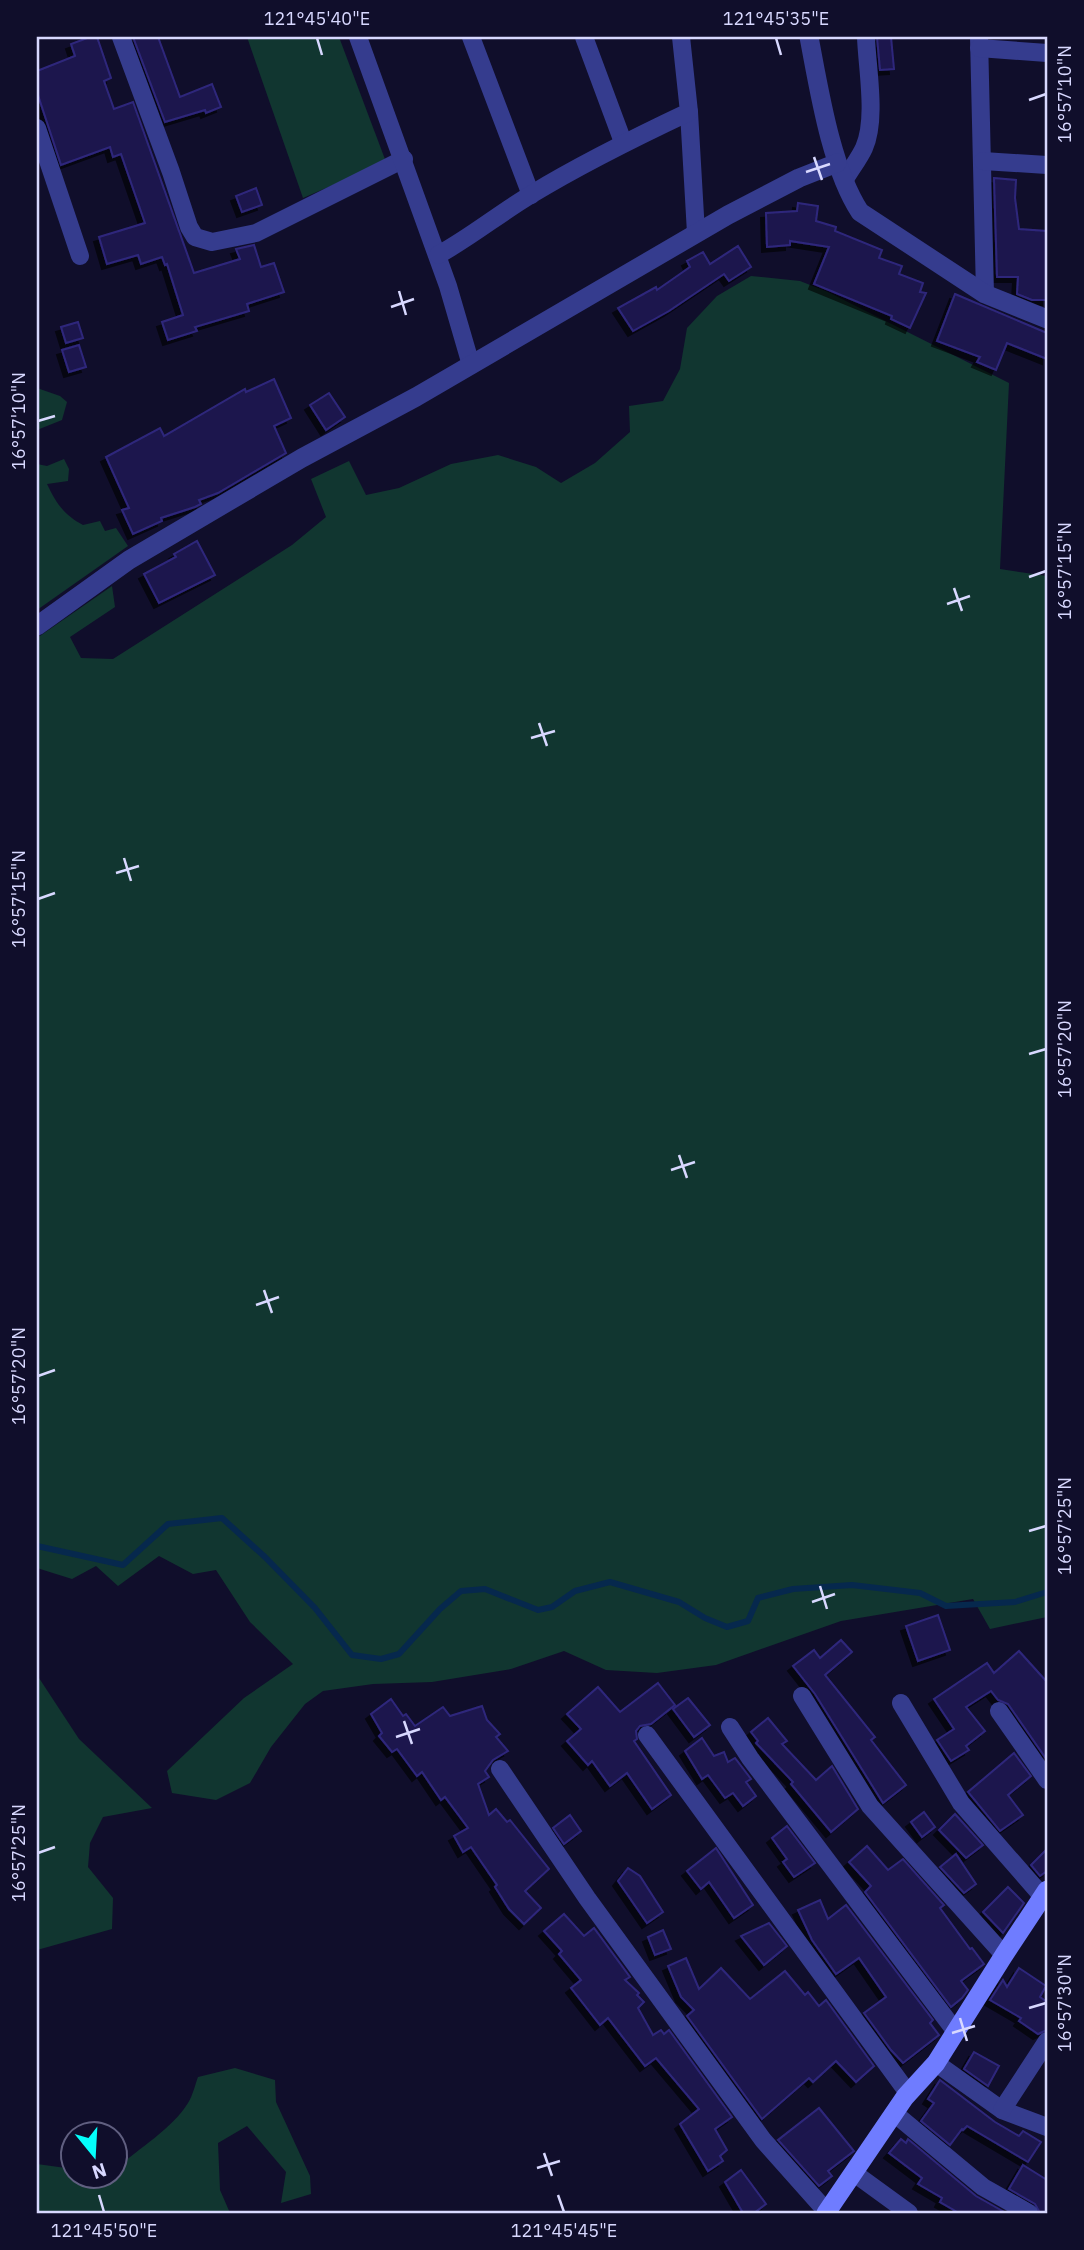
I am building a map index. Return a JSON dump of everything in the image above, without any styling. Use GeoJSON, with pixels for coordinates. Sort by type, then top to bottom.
{"type":"FeatureCollection","features":[{"type":"Feature","properties":{"kind":"main road"},"geometry":{"type":"LineString","coordinates":[[827,2213],[908,2093],[936,2063],[1003,1955],[1045,1894]]}},
{"type":"Feature","properties":{"kind":"street"},"geometry":{"type":"LineString","coordinates":[[121,37],[189,227],[195,237],[212,242],[256,233],[404,159]]}},
{"type":"Feature","properties":{"kind":"street"},"geometry":{"type":"LineString","coordinates":[[358,37],[438,255],[471,365]]}},
{"type":"Feature","properties":{"kind":"street"},"geometry":{"type":"LineString","coordinates":[[471,37],[531,195]]}},
{"type":"Feature","properties":{"kind":"street"},"geometry":{"type":"LineString","coordinates":[[584,37],[624,142]]}},
{"type":"Feature","properties":{"kind":"street"},"geometry":{"type":"LineString","coordinates":[[681,37],[690,112],[696,233]]}},
{"type":"Feature","properties":{"kind":"street"},"geometry":{"type":"LineString","coordinates":[[809,37],[840,172],[860,212],[985,294],[1047,319]]}},
{"type":"Feature","properties":{"kind":"street"},"geometry":{"type":"LineString","coordinates":[[37,626],[129,560],[302,458],[416,397],[696,233],[799,177],[840,172],[865,147],[870,113],[866,37]]}},
{"type":"Feature","properties":{"kind":"street"},"geometry":{"type":"LineString","coordinates":[[985,294],[984,161],[979,42],[1047,53]]}},
{"type":"Feature","properties":{"kind":"street"},"geometry":{"type":"LineString","coordinates":[[438,255],[531,195],[624,142],[690,112]]}},
{"type":"Feature","properties":{"kind":"street"},"geometry":{"type":"LineString","coordinates":[[37,128],[80,256]]}},
{"type":"Feature","properties":{"kind":"street"},"geometry":{"type":"LineString","coordinates":[[984,161],[1047,165]]}},
{"type":"Feature","properties":{"kind":"street"},"geometry":{"type":"LineString","coordinates":[[802,1696],[870,1806],[1003,1955]]}},
{"type":"Feature","properties":{"kind":"street"},"geometry":{"type":"LineString","coordinates":[[901,1703],[961,1803],[1045,1894]]}},
{"type":"Feature","properties":{"kind":"street"},"geometry":{"type":"LineString","coordinates":[[999,1712],[1047,1780]]}},
{"type":"Feature","properties":{"kind":"street"},"geometry":{"type":"LineString","coordinates":[[730,1727],[750,1758],[956,2032]]}},
{"type":"Feature","properties":{"kind":"street"},"geometry":{"type":"LineString","coordinates":[[647,1735],[908,2093]]}},
{"type":"Feature","properties":{"kind":"street"},"geometry":{"type":"LineString","coordinates":[[500,1769],[587,1898],[748,2120],[827,2213]]}},
{"type":"Feature","properties":{"kind":"street"},"geometry":{"type":"LineString","coordinates":[[1002,2110],[1047,2041]]}},
{"type":"Feature","properties":{"kind":"street"},"geometry":{"type":"LineString","coordinates":[[936,2063],[1002,2110],[1047,2127]]}},
{"type":"Feature","properties":{"kind":"street"},"geometry":{"type":"LineString","coordinates":[[894,2113],[983,2187],[1029,2213]]}},
{"type":"Feature","properties":{"kind":"street"},"geometry":{"type":"LineString","coordinates":[[853,2173],[909,2213]]}},
{"type":"Feature","properties":{"kind":"green space"},"geometry":{"type":"Polygon","coordinates":[[[247,37],[339,37],[386,162],[303,198],[247,37]]]}},
{"type":"Feature","properties":{"kind":"green space"},"geometry":{"type":"Polygon","coordinates":[[[751,276],[800,281],[828,292],[1009,383],[1000,569],[1047,576],[1047,1617],[990,1629],[973,1599],[841,1621],[716,1665],[657,1673],[606,1670],[564,1651],[511,1669],[432,1682],[373,1684],[323,1691],[305,1704],[271,1747],[250,1783],[216,1800],[172,1793],[167,1771],[244,1698],[293,1664],[250,1622],[216,1570],[193,1574],[159,1556],[118,1586],[96,1566],[72,1579],[37,1568],[37,638],[112,586],[115,607],[70,637],[81,658],[113,659],[292,545],[326,517],[311,479],[349,461],[366,495],[399,488],[451,464],[498,455],[536,467],[561,483],[595,463],[630,432],[629,406],[663,401],[680,369],[687,328],[717,296],[751,276]]]}},
{"type":"Feature","properties":{"kind":"green space"},"geometry":{"type":"Polygon","coordinates":[[[37,388],[60,396],[67,402],[62,420],[37,430],[37,388]]]}},
{"type":"Feature","properties":{"kind":"green space"},"geometry":{"type":"Polygon","coordinates":[[[64,459],[69,469],[68,481],[47,484],[57,503],[83,525],[100,521],[105,531],[116,528],[128,546],[37,610],[37,464],[47,466],[64,459]]]}},
{"type":"Feature","properties":{"kind":"green space"},"geometry":{"type":"Polygon","coordinates":[[[37,1675],[79,1739],[152,1808],[103,1817],[90,1843],[88,1867],[113,1898],[112,1929],[37,1950],[37,1675]]]}},
{"type":"Feature","properties":{"kind":"green space"},"geometry":{"type":"Polygon","coordinates":[[[235,2068],[275,2080],[276,2102],[310,2176],[311,2194],[281,2203],[286,2172],[247,2126],[218,2143],[220,2190],[230,2213],[37,2213],[37,2164],[60,2167],[60,2190],[130,2190],[130,2158],[181,2112],[190,2100],[198,2077],[235,2068]]]}},
{"type":"Feature","properties":{"kind":"building"},"geometry":{"type":"Polygon","coordinates":[[[97,37],[111,78],[104,81],[114,109],[133,102],[194,273],[240,259],[236,249],[254,245],[261,267],[274,263],[284,292],[247,304],[249,311],[195,327],[197,331],[168,340],[162,322],[183,315],[167,264],[165,265],[162,257],[141,264],[138,255],[107,264],[99,237],[145,223],[121,154],[113,157],[110,147],[61,165],[37,92],[37,71],[75,56],[71,44],[97,37]]]}},
{"type":"Feature","properties":{"kind":"building"},"geometry":{"type":"Polygon","coordinates":[[[133,37],[158,37],[180,97],[212,84],[221,107],[165,122],[133,37]]]}},
{"type":"Feature","properties":{"kind":"building"},"geometry":{"type":"Polygon","coordinates":[[[877,37],[891,37],[894,69],[880,70],[877,37]]]}},
{"type":"Feature","properties":{"kind":"building"},"geometry":{"type":"Polygon","coordinates":[[[994,178],[1016,180],[1019,229],[1047,231],[1047,300],[1032,300],[1017,294],[1018,277],[997,277],[994,178]]]}},
{"type":"Feature","properties":{"kind":"building"},"geometry":{"type":"Polygon","coordinates":[[[256,188],[262,205],[242,212],[236,196],[256,188]]]}},
{"type":"Feature","properties":{"kind":"building"},"geometry":{"type":"Polygon","coordinates":[[[798,203],[818,206],[816,221],[836,227],[835,231],[882,250],[879,258],[902,266],[899,274],[923,283],[920,292],[926,293],[910,328],[891,319],[892,316],[814,284],[829,247],[790,241],[790,245],[767,247],[766,213],[797,211],[798,203]]]}},
{"type":"Feature","properties":{"kind":"building"},"geometry":{"type":"Polygon","coordinates":[[[738,246],[751,267],[729,281],[724,274],[669,311],[633,331],[618,308],[656,287],[657,290],[690,267],[687,261],[703,252],[710,264],[738,246]]]}},
{"type":"Feature","properties":{"kind":"building"},"geometry":{"type":"Polygon","coordinates":[[[955,294],[1047,333],[1047,359],[1007,343],[996,370],[977,362],[980,357],[937,341],[955,294]]]}},
{"type":"Feature","properties":{"kind":"building"},"geometry":{"type":"Polygon","coordinates":[[[78,322],[83,338],[66,343],[61,327],[78,322]]]}},
{"type":"Feature","properties":{"kind":"building"},"geometry":{"type":"Polygon","coordinates":[[[79,345],[86,367],[69,372],[62,350],[79,345]]]}},
{"type":"Feature","properties":{"kind":"building"},"geometry":{"type":"Polygon","coordinates":[[[274,379],[291,418],[274,426],[286,453],[218,493],[199,500],[201,504],[161,518],[162,521],[133,534],[122,510],[129,508],[106,457],[160,428],[164,436],[245,389],[246,392],[274,379]]]}},
{"type":"Feature","properties":{"kind":"building"},"geometry":{"type":"Polygon","coordinates":[[[329,393],[345,417],[326,430],[310,405],[329,393]]]}},
{"type":"Feature","properties":{"kind":"building"},"geometry":{"type":"Polygon","coordinates":[[[197,541],[215,575],[159,603],[144,574],[176,557],[174,554],[197,541]]]}},
{"type":"Feature","properties":{"kind":"building"},"geometry":{"type":"Polygon","coordinates":[[[938,1615],[950,1650],[918,1661],[906,1626],[938,1615]]]}},
{"type":"Feature","properties":{"kind":"building"},"geometry":{"type":"Polygon","coordinates":[[[841,1640],[852,1652],[825,1675],[875,1737],[871,1740],[906,1785],[883,1803],[815,1694],[793,1666],[814,1650],[820,1658],[841,1640]]]}},
{"type":"Feature","properties":{"kind":"building"},"geometry":{"type":"Polygon","coordinates":[[[1019,1651],[1047,1682],[1047,1760],[1008,1704],[998,1700],[991,1691],[966,1707],[985,1731],[966,1746],[969,1750],[951,1761],[937,1740],[954,1729],[934,1699],[987,1663],[994,1673],[1019,1651]]]}},
{"type":"Feature","properties":{"kind":"building"},"geometry":{"type":"Polygon","coordinates":[[[658,1683],[675,1705],[651,1724],[640,1726],[634,1741],[671,1795],[652,1809],[627,1773],[610,1786],[592,1761],[588,1765],[567,1741],[581,1729],[567,1714],[598,1687],[620,1712],[658,1683]]]}},
{"type":"Feature","properties":{"kind":"building"},"geometry":{"type":"Polygon","coordinates":[[[688,1698],[710,1725],[694,1737],[673,1709],[688,1698]]]}},
{"type":"Feature","properties":{"kind":"building"},"geometry":{"type":"Polygon","coordinates":[[[391,1699],[403,1716],[406,1714],[415,1726],[443,1707],[450,1716],[482,1706],[487,1720],[500,1734],[496,1737],[508,1751],[493,1760],[485,1771],[489,1777],[478,1784],[489,1815],[496,1809],[507,1822],[510,1820],[549,1869],[525,1891],[541,1908],[524,1924],[509,1909],[495,1887],[497,1885],[471,1847],[463,1852],[454,1836],[468,1828],[445,1797],[441,1800],[422,1772],[417,1776],[397,1749],[392,1752],[379,1736],[382,1733],[371,1714],[391,1699]]]}},
{"type":"Feature","properties":{"kind":"building"},"geometry":{"type":"Polygon","coordinates":[[[768,1718],[787,1741],[782,1744],[816,1780],[832,1766],[858,1809],[831,1832],[791,1784],[793,1782],[756,1743],[758,1741],[751,1732],[768,1718]]]}},
{"type":"Feature","properties":{"kind":"building"},"geometry":{"type":"Polygon","coordinates":[[[702,1738],[714,1756],[724,1752],[728,1762],[735,1758],[751,1779],[746,1782],[756,1796],[743,1806],[733,1793],[725,1798],[708,1775],[702,1779],[685,1751],[702,1738]]]}},
{"type":"Feature","properties":{"kind":"building"},"geometry":{"type":"Polygon","coordinates":[[[1014,1753],[1031,1776],[1008,1795],[1023,1815],[1000,1831],[968,1792],[1014,1753]]]}},
{"type":"Feature","properties":{"kind":"building"},"geometry":{"type":"Polygon","coordinates":[[[924,1812],[935,1827],[922,1837],[911,1822],[924,1812]]]}},
{"type":"Feature","properties":{"kind":"building"},"geometry":{"type":"Polygon","coordinates":[[[955,1814],[983,1845],[966,1858],[939,1830],[955,1814]]]}},
{"type":"Feature","properties":{"kind":"building"},"geometry":{"type":"Polygon","coordinates":[[[570,1815],[581,1831],[564,1844],[553,1828],[570,1815]]]}},
{"type":"Feature","properties":{"kind":"building"},"geometry":{"type":"Polygon","coordinates":[[[787,1826],[815,1863],[794,1877],[783,1862],[787,1859],[772,1838],[787,1826]]]}},
{"type":"Feature","properties":{"kind":"building"},"geometry":{"type":"Polygon","coordinates":[[[867,1846],[888,1870],[903,1859],[944,1905],[940,1908],[984,1964],[961,1981],[968,1990],[951,2007],[865,1892],[871,1886],[849,1862],[867,1846]]]}},
{"type":"Feature","properties":{"kind":"building"},"geometry":{"type":"Polygon","coordinates":[[[716,1848],[753,1905],[734,1918],[709,1882],[701,1889],[687,1871],[716,1848]]]}},
{"type":"Feature","properties":{"kind":"building"},"geometry":{"type":"Polygon","coordinates":[[[1047,1849],[1047,1871],[1040,1876],[1031,1865],[1047,1849]]]}},
{"type":"Feature","properties":{"kind":"building"},"geometry":{"type":"Polygon","coordinates":[[[956,1854],[976,1884],[964,1893],[940,1867],[956,1854]]]}},
{"type":"Feature","properties":{"kind":"building"},"geometry":{"type":"Polygon","coordinates":[[[628,1868],[640,1876],[663,1912],[647,1923],[618,1881],[628,1868]]]}},
{"type":"Feature","properties":{"kind":"building"},"geometry":{"type":"Polygon","coordinates":[[[1008,1887],[1024,1903],[1003,1933],[983,1912],[1008,1887]]]}},
{"type":"Feature","properties":{"kind":"building"},"geometry":{"type":"Polygon","coordinates":[[[820,1900],[828,1919],[846,1905],[933,2020],[930,2023],[939,2035],[903,2063],[864,2013],[886,1997],[859,1958],[836,1974],[812,1940],[798,1910],[820,1900]]]}},
{"type":"Feature","properties":{"kind":"building"},"geometry":{"type":"Polygon","coordinates":[[[564,1914],[584,1936],[594,1928],[630,1977],[625,1980],[644,2002],[638,2008],[653,2035],[661,2030],[664,2034],[669,2030],[732,2117],[715,2129],[727,2150],[720,2156],[723,2161],[708,2171],[680,2124],[699,2109],[656,2058],[645,2066],[608,2018],[600,2025],[571,1988],[581,1980],[559,1954],[562,1951],[544,1931],[564,1914]]]}},
{"type":"Feature","properties":{"kind":"building"},"geometry":{"type":"Polygon","coordinates":[[[769,1923],[787,1946],[764,1965],[741,1936],[769,1923]]]}},
{"type":"Feature","properties":{"kind":"building"},"geometry":{"type":"Polygon","coordinates":[[[663,1930],[671,1949],[655,1955],[648,1937],[663,1930]]]}},
{"type":"Feature","properties":{"kind":"building"},"geometry":{"type":"Polygon","coordinates":[[[686,1958],[699,1989],[721,1968],[750,1999],[785,1971],[805,1995],[808,1992],[819,2006],[826,2000],[874,2066],[856,2082],[836,2061],[813,2082],[809,2078],[762,2119],[687,2016],[694,2010],[681,1997],[668,1966],[686,1958]]]}},
{"type":"Feature","properties":{"kind":"building"},"geometry":{"type":"Polygon","coordinates":[[[1019,1968],[1046,1986],[1040,1997],[1047,2002],[1047,2030],[1038,2034],[1019,2021],[1021,2018],[990,2000],[1003,1980],[1007,1987],[1019,1968]]]}},
{"type":"Feature","properties":{"kind":"building"},"geometry":{"type":"Polygon","coordinates":[[[974,2052],[999,2066],[988,2086],[964,2069],[974,2052]]]}},
{"type":"Feature","properties":{"kind":"building"},"geometry":{"type":"Polygon","coordinates":[[[940,2080],[995,2122],[1019,2136],[1023,2131],[1041,2142],[1028,2162],[967,2126],[950,2145],[921,2121],[934,2103],[928,2099],[940,2080]]]}},
{"type":"Feature","properties":{"kind":"building"},"geometry":{"type":"Polygon","coordinates":[[[819,2108],[854,2151],[828,2171],[832,2176],[819,2186],[778,2140],[819,2108]]]}},
{"type":"Feature","properties":{"kind":"building"},"geometry":{"type":"Polygon","coordinates":[[[901,2139],[906,2143],[908,2139],[976,2196],[1006,2213],[959,2213],[940,2202],[942,2198],[918,2184],[922,2178],[889,2153],[901,2139]]]}},
{"type":"Feature","properties":{"kind":"building"},"geometry":{"type":"Polygon","coordinates":[[[1023,2165],[1047,2180],[1047,2213],[1040,2213],[1035,2204],[1009,2189],[1023,2165]]]}},
{"type":"Feature","properties":{"kind":"building"},"geometry":{"type":"Polygon","coordinates":[[[741,2170],[766,2204],[754,2213],[743,2213],[725,2182],[741,2170]]]}},
{"type":"Feature","properties":{"kind":"waterway"},"geometry":{"type":"LineString","coordinates":[[37,1546],[123,1565],[168,1524],[222,1518],[315,1608],[352,1655],[381,1659],[399,1654],[440,1609],[461,1591],[485,1589],[538,1610],[552,1607],[575,1591],[610,1582],[679,1602],[705,1618],[727,1627],[748,1621],[758,1598],[793,1589],[852,1585],[920,1593],[946,1606],[1015,1602],[1047,1592]]}}]}
